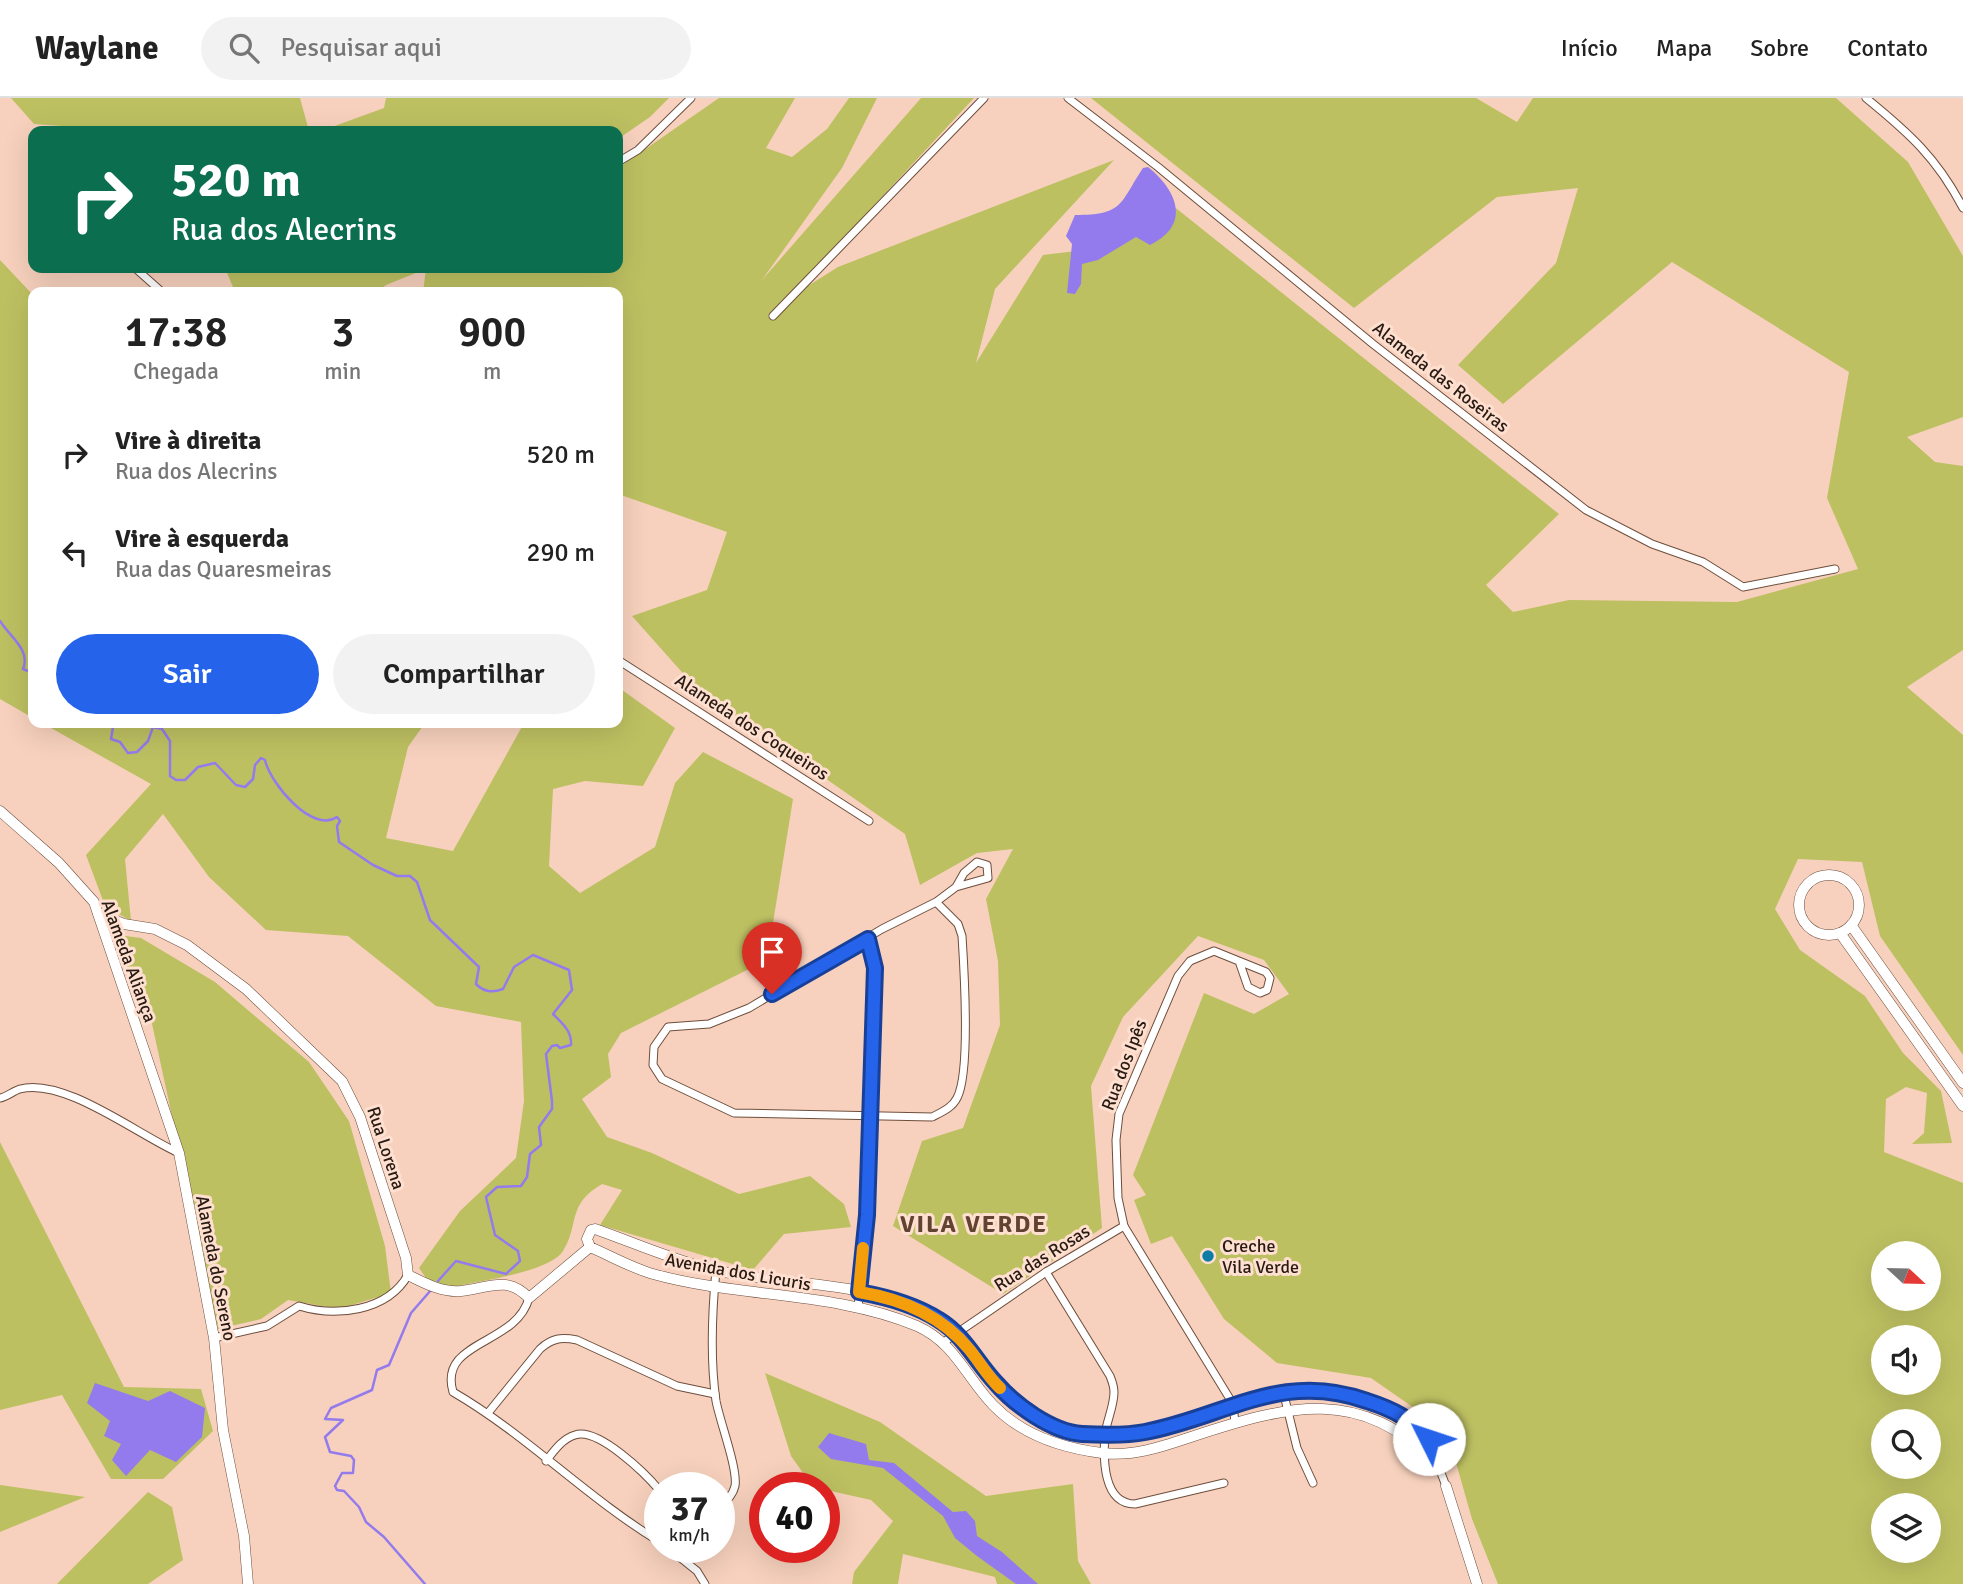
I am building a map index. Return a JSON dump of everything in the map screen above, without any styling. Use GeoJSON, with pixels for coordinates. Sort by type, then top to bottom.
{"type":"FeatureCollection","features":[{"type":"Feature","properties":{"kind":"street"},"geometry":{"type":"LineString","coordinates":[[623,159],[638,150],[691,98]]}},
{"type":"Feature","properties":{"kind":"street"},"geometry":{"type":"LineString","coordinates":[[773,316],[984,98]]}},
{"type":"Feature","properties":{"kind":"street","name":"Alameda das Roseiras"},"geometry":{"type":"LineString","coordinates":[[1068,98],[1157,167],[1373,344],[1586,510],[1653,544],[1703,562],[1743,587],[1835,569]]}},
{"type":"Feature","properties":{"kind":"street"},"geometry":{"type":"LineString","coordinates":[[1866,98],[1916,139],[1950,182],[1963,208]]}},
{"type":"Feature","properties":{"kind":"street"},"geometry":{"type":"LineString","coordinates":[[141,273],[156,287]]}},
{"type":"Feature","properties":{"kind":"street","name":"Alameda dos Coqueiros"},"geometry":{"type":"LineString","coordinates":[[623,663],[869,821]]}},
{"type":"Feature","properties":{"kind":"street","name":"Alameda Aliança"},"geometry":{"type":"LineString","coordinates":[[0,811],[68,872],[94,902],[179,1153]]}},
{"type":"Feature","properties":{"kind":"street"},"geometry":{"type":"LineString","coordinates":[[936,902],[958,924],[962,936],[963,1056],[958,1097],[949,1108],[932,1118],[734,1113],[662,1079],[653,1065],[654,1047],[668,1027],[709,1024],[749,1008],[936,902],[956,887],[971,865],[977,862],[987,865],[988,878],[956,887]]}},
{"type":"Feature","properties":{"kind":"street"},"geometry":{"type":"LineString","coordinates":[[1831,874],[1849,881],[1855,889],[1860,908],[1852,925],[1840,933],[1820,934],[1804,923],[1798,905],[1800,895],[1812,879],[1831,874]]}},
{"type":"Feature","properties":{"kind":"street","name":"Rua Lorena"},"geometry":{"type":"LineString","coordinates":[[98,913],[124,924],[155,929],[187,945],[246,989],[342,1081],[360,1118],[406,1258],[408,1275]]}},
{"type":"Feature","properties":{"kind":"street"},"geometry":{"type":"LineString","coordinates":[[1852,925],[1963,1083]]}},
{"type":"Feature","properties":{"kind":"street"},"geometry":{"type":"LineString","coordinates":[[1840,933],[1963,1106]]}},
{"type":"Feature","properties":{"kind":"street"},"geometry":{"type":"LineString","coordinates":[[858,1308],[867,1215],[868,1118],[875,968],[868,939]]}},
{"type":"Feature","properties":{"kind":"street","name":"Rua dos Ipês"},"geometry":{"type":"LineString","coordinates":[[1235,1423],[1233,1404],[1124,1226],[1118,1198],[1116,1140],[1119,1114],[1178,976],[1190,961],[1207,952],[1222,953],[1240,964],[1266,972],[1270,978],[1266,990],[1260,993],[1248,987],[1240,964]]}},
{"type":"Feature","properties":{"kind":"street"},"geometry":{"type":"LineString","coordinates":[[0,1098],[19,1089],[43,1088],[64,1095],[179,1153]]}},
{"type":"Feature","properties":{"kind":"street","name":"Alameda do Sereno"},"geometry":{"type":"LineString","coordinates":[[179,1153],[214,1338],[223,1430],[244,1536],[248,1584]]}},
{"type":"Feature","properties":{"kind":"street","name":"Rua das Rosas"},"geometry":{"type":"LineString","coordinates":[[944,1342],[1046,1272],[1124,1226]]}},
{"type":"Feature","properties":{"kind":"street","name":"Avenida dos Licuris"},"geometry":{"type":"LineString","coordinates":[[1438,1465],[1399,1432],[1359,1415],[1326,1408],[1289,1408],[1154,1449],[1106,1453],[1074,1449],[1021,1428],[992,1404],[944,1342],[905,1322],[858,1308],[652,1274],[590,1247],[586,1239],[595,1229],[659,1255],[716,1270],[859,1292],[915,1308],[940,1320],[956,1333],[996,1384],[1026,1409],[1051,1424],[1076,1434],[1105,1436],[1146,1432],[1283,1391],[1347,1393],[1390,1408],[1416,1424],[1429,1439],[1446,1486]]}},
{"type":"Feature","properties":{"kind":"street"},"geometry":{"type":"LineString","coordinates":[[590,1247],[530,1298],[523,1314],[509,1329],[472,1348],[454,1364],[451,1381],[453,1392],[488,1413],[546,1461],[644,1531]]}},
{"type":"Feature","properties":{"kind":"street"},"geometry":{"type":"LineString","coordinates":[[716,1270],[715,1394],[734,1472]]}},
{"type":"Feature","properties":{"kind":"street"},"geometry":{"type":"LineString","coordinates":[[1046,1272],[1110,1376],[1115,1390],[1105,1436],[1110,1490],[1123,1504],[1157,1501],[1224,1483]]}},
{"type":"Feature","properties":{"kind":"street"},"geometry":{"type":"LineString","coordinates":[[214,1338],[267,1326],[299,1306],[333,1314],[356,1309],[401,1287],[408,1275],[433,1287],[460,1292],[492,1284],[507,1284],[520,1289],[530,1298]]}},
{"type":"Feature","properties":{"kind":"street"},"geometry":{"type":"LineString","coordinates":[[488,1413],[540,1349],[550,1340],[563,1338],[577,1340],[677,1386],[715,1394]]}},
{"type":"Feature","properties":{"kind":"street"},"geometry":{"type":"LineString","coordinates":[[1283,1391],[1297,1447],[1313,1483]]}},
{"type":"Feature","properties":{"kind":"street"},"geometry":{"type":"LineString","coordinates":[[546,1461],[562,1442],[576,1434],[588,1434],[644,1473]]}},
{"type":"Feature","properties":{"kind":"street"},"geometry":{"type":"LineString","coordinates":[[1446,1486],[1477,1584]]}},
{"type":"Feature","properties":{"kind":"street"},"geometry":{"type":"LineString","coordinates":[[687,1563],[697,1571],[705,1584]]}},
{"type":"Feature","properties":{"kind":"green space"},"geometry":{"type":"Polygon","coordinates":[[[11,98],[300,98],[308,126],[61,126],[34,124],[11,98]]]}},
{"type":"Feature","properties":{"kind":"green space"},"geometry":{"type":"Polygon","coordinates":[[[386,98],[669,98],[650,117],[623,136],[623,126],[335,126],[384,108],[386,98]]]}},
{"type":"Feature","properties":{"kind":"green space"},"geometry":{"type":"Polygon","coordinates":[[[719,98],[795,98],[766,148],[792,157],[827,129],[849,98],[877,98],[842,168],[762,280],[921,98],[974,98],[787,299],[838,267],[1114,160],[995,289],[976,363],[1043,255],[1101,248],[1167,201],[1559,514],[1486,585],[1513,612],[1569,600],[1737,602],[1858,569],[1827,498],[1849,372],[1672,262],[1503,404],[1458,365],[1556,263],[1578,188],[1497,197],[1354,308],[1091,98],[1476,98],[1517,122],[1533,98],[1836,98],[1908,162],[1963,256],[1963,417],[1907,437],[1935,462],[1963,466],[1963,650],[1907,687],[1963,735],[1963,1055],[1880,936],[1862,862],[1798,859],[1775,909],[1800,950],[1865,996],[1903,1053],[1941,1091],[1952,1143],[1912,1144],[1924,1133],[1927,1093],[1906,1087],[1886,1099],[1884,1152],[1963,1183],[1963,1584],[1498,1584],[1472,1519],[1447,1431],[1371,1378],[1277,1363],[1224,1319],[1172,1236],[1151,1244],[1134,1200],[1146,1195],[1133,1175],[1204,993],[1254,1014],[1289,994],[1264,960],[1198,936],[1123,1017],[1091,1086],[1102,1228],[1003,1294],[893,1226],[922,1141],[963,1128],[1000,1025],[998,961],[986,899],[1013,849],[977,853],[920,885],[905,834],[696,688],[632,616],[707,590],[727,532],[623,496],[623,287],[424,287],[425,273],[623,273],[623,165],[719,98]]]}},
{"type":"Feature","properties":{"kind":"green space"},"geometry":{"type":"Polygon","coordinates":[[[0,260],[28,290],[28,715],[0,699],[0,260]]]}},
{"type":"Feature","properties":{"kind":"green space"},"geometry":{"type":"Polygon","coordinates":[[[227,273],[416,273],[383,287],[233,287],[227,273]]]}},
{"type":"Feature","properties":{"kind":"green space"},"geometry":{"type":"Polygon","coordinates":[[[623,691],[675,728],[643,786],[585,781],[553,789],[549,866],[580,893],[655,847],[675,783],[703,752],[793,799],[767,960],[621,1033],[608,1054],[611,1077],[582,1099],[607,1137],[652,1153],[739,1194],[810,1176],[844,1204],[851,1227],[784,1234],[753,1270],[600,1225],[622,1190],[602,1184],[578,1207],[568,1241],[555,1259],[524,1272],[435,1291],[419,1268],[460,1211],[516,1158],[524,1101],[521,1022],[436,1006],[348,936],[266,930],[209,877],[163,814],[125,859],[131,921],[105,906],[86,855],[151,784],[51,728],[421,728],[408,747],[386,838],[453,851],[521,728],[623,728],[623,691]]]}},
{"type":"Feature","properties":{"kind":"green space"},"geometry":{"type":"Polygon","coordinates":[[[111,934],[141,938],[215,982],[309,1062],[349,1121],[385,1246],[391,1293],[339,1309],[288,1300],[261,1319],[218,1329],[151,1019],[111,934]]]}},
{"type":"Feature","properties":{"kind":"green space"},"geometry":{"type":"Polygon","coordinates":[[[0,1142],[124,1387],[201,1389],[213,1431],[163,1479],[111,1479],[62,1395],[0,1410],[0,1142]]]}},
{"type":"Feature","properties":{"kind":"green space"},"geometry":{"type":"Polygon","coordinates":[[[765,1373],[880,1422],[986,1496],[1073,1484],[1078,1561],[1091,1584],[997,1584],[995,1577],[903,1554],[898,1584],[852,1584],[854,1572],[893,1521],[871,1500],[840,1493],[840,1472],[802,1472],[791,1456],[765,1373]]]}},
{"type":"Feature","properties":{"kind":"green space"},"geometry":{"type":"Polygon","coordinates":[[[0,1485],[85,1497],[0,1532],[0,1485]]]}},
{"type":"Feature","properties":{"kind":"green space"},"geometry":{"type":"Polygon","coordinates":[[[148,1492],[172,1507],[183,1560],[148,1584],[57,1584],[148,1492]]]}},
{"type":"Feature","properties":{"kind":"shaded area"},"geometry":{"type":"Polygon","coordinates":[[[1148,167],[1167,186],[1173,197],[1176,208],[1171,228],[1150,245],[1136,237],[1098,260],[1082,264],[1081,284],[1075,294],[1067,293],[1072,244],[1066,236],[1075,215],[1112,210],[1124,199],[1143,168],[1148,167]]]}},
{"type":"Feature","properties":{"kind":"shaded area"},"geometry":{"type":"Polygon","coordinates":[[[95,1383],[148,1401],[170,1391],[205,1408],[202,1437],[176,1462],[150,1450],[126,1476],[112,1460],[121,1444],[104,1436],[110,1421],[87,1403],[95,1383]]]}},
{"type":"Feature","properties":{"kind":"shaded area"},"geometry":{"type":"Polygon","coordinates":[[[829,1433],[866,1444],[869,1460],[894,1463],[953,1512],[966,1511],[975,1521],[977,1536],[1002,1552],[1038,1584],[1016,1584],[977,1556],[955,1538],[943,1516],[883,1468],[831,1459],[818,1447],[829,1433]]]}},
{"type":"Feature","properties":{"kind":"waterway"},"geometry":{"type":"LineString","coordinates":[[0,621],[22,650],[25,662],[23,669],[28,671]]}},
{"type":"Feature","properties":{"kind":"waterway"},"geometry":{"type":"LineString","coordinates":[[113,728],[111,739],[120,742],[128,753],[137,752],[148,741],[153,728]]}},
{"type":"Feature","properties":{"kind":"waterway"},"geometry":{"type":"LineString","coordinates":[[158,728],[162,729],[170,741],[170,776],[176,780],[185,780],[198,767],[215,763],[236,785],[245,787],[253,779],[255,765],[261,758],[265,760],[283,793],[294,804],[316,818],[327,820],[337,817],[340,821],[337,826],[339,842],[373,865],[397,876],[410,876],[417,882],[430,920],[479,967],[476,984],[482,989],[503,989],[514,967],[533,955],[569,970],[572,990],[553,1014],[568,1031],[571,1045],[560,1048],[557,1045],[552,1046],[546,1054],[552,1109],[539,1127],[541,1145],[530,1154],[527,1177],[521,1186],[497,1187],[486,1197],[495,1235],[518,1251],[520,1261],[506,1274],[456,1261],[438,1281]]}},
{"type":"Feature","properties":{"kind":"waterway"},"geometry":{"type":"LineString","coordinates":[[425,1584],[384,1537],[366,1522],[359,1507],[344,1491],[337,1490],[335,1486],[342,1473],[353,1473],[354,1460],[351,1456],[330,1452],[325,1437],[343,1420],[325,1419],[331,1408],[372,1390],[377,1370],[389,1365],[411,1313],[431,1290]]}},
{"type":"Feature","properties":{"kind":"slow traffic"},"geometry":{"type":"LineString","coordinates":[[863,1248],[859,1292],[889,1298],[940,1320],[956,1333],[1000,1388]]}},
{"type":"Feature","properties":{"kind":"place","name":"Creche Vila Verde"},"geometry":{"type":"Point","coordinates":[1208,1256]}},
{"type":"Feature","properties":{"kind":"district","name":"VILA VERDE"},"geometry":{"type":"Point","coordinates":[974,1224]}},
{"type":"Feature","properties":{"kind":"route"},"geometry":{"type":"LineString","coordinates":[[772,994],[868,939],[875,968],[868,1118],[867,1215],[859,1292],[889,1298],[940,1320],[956,1333],[996,1384],[1026,1409],[1051,1424],[1076,1434],[1105,1436],[1146,1432],[1283,1391],[1347,1393],[1390,1408],[1416,1424],[1429,1439]]}}]}
